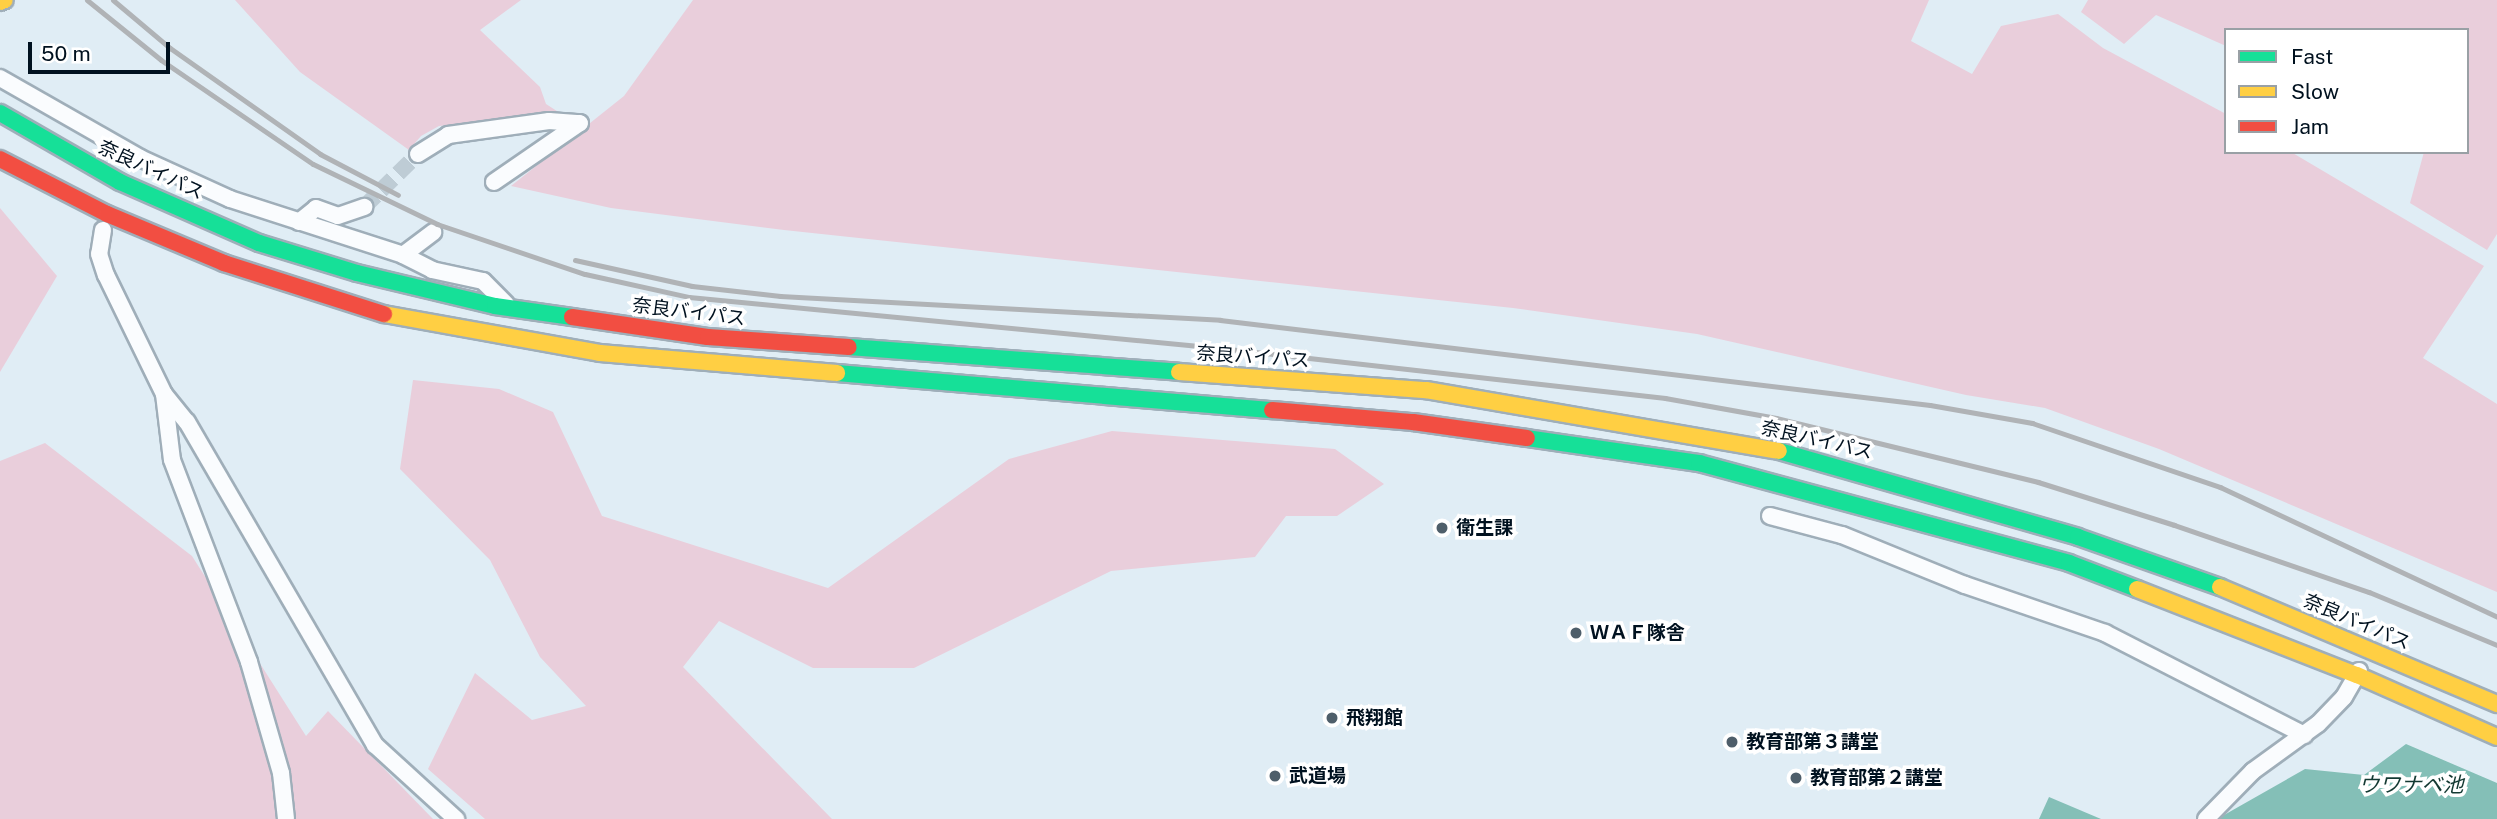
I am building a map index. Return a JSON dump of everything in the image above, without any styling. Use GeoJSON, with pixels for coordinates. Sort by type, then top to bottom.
{"type":"FeatureCollection","features":[{"type":"Feature","properties":{"kind":"main road"},"geometry":{"type":"LineString","coordinates":[[0,2],[5,0]]}},
{"type":"Feature","properties":{"kind":"main road","name":"奈良バイパス"},"geometry":{"type":"LineString","coordinates":[[0,113],[120,182],[259,243],[358,273],[511,309],[708,337],[1426,390],[1671,429],[1886,478],[2078,537],[2214,585],[2497,704]]}},
{"type":"Feature","properties":{"kind":"main road"},"geometry":{"type":"LineString","coordinates":[[0,159],[107,214],[224,263],[354,308],[475,333],[600,353],[1413,422],[1699,463],[2069,563],[2357,675],[2497,737]]}},
{"type":"Feature","properties":{"kind":"street"},"geometry":{"type":"LineString","coordinates":[[0,78],[140,158],[230,199],[403,255],[432,270],[483,281],[511,309]]}},
{"type":"Feature","properties":{"kind":"street"},"geometry":{"type":"LineString","coordinates":[[418,154],[448,135],[549,121],[580,123],[494,182]]}},
{"type":"Feature","properties":{"kind":"street"},"geometry":{"type":"LineString","coordinates":[[299,222],[316,208],[338,216],[364,207]]}},
{"type":"Feature","properties":{"kind":"street"},"geometry":{"type":"LineString","coordinates":[[103,230],[99,254],[106,275],[164,394],[187,422],[374,745],[456,819]]}},
{"type":"Feature","properties":{"kind":"street"},"geometry":{"type":"LineString","coordinates":[[403,255],[433,232]]}},
{"type":"Feature","properties":{"kind":"street"},"geometry":{"type":"LineString","coordinates":[[164,394],[172,460],[249,662],[281,773],[286,819]]}},
{"type":"Feature","properties":{"kind":"street"},"geometry":{"type":"LineString","coordinates":[[1867,545],[1876,509]]}},
{"type":"Feature","properties":{"kind":"street"},"geometry":{"type":"LineString","coordinates":[[1770,516],[1867,545],[2105,633],[2304,735]]}},
{"type":"Feature","properties":{"kind":"street"},"geometry":{"type":"LineString","coordinates":[[2206,819],[2253,771],[2304,735],[2344,697],[2370,650]]}},
{"type":"Feature","properties":{"kind":"shaded area"},"geometry":{"type":"Polygon","coordinates":[[[235,0],[521,0],[480,30],[540,87],[546,104],[560,113],[439,126],[421,136],[409,150],[300,72],[235,0]]]}},
{"type":"Feature","properties":{"kind":"shaded area"},"geometry":{"type":"Polygon","coordinates":[[[693,0],[1929,0],[1911,41],[1972,74],[2001,26],[2058,14],[2103,48],[2224,113],[2224,154],[2294,154],[2484,266],[2423,358],[2497,404],[2497,592],[2159,449],[2045,408],[1966,395],[1697,334],[1513,308],[784,230],[611,208],[511,186],[624,96],[693,0]]]}},
{"type":"Feature","properties":{"kind":"shaded area"},"geometry":{"type":"Polygon","coordinates":[[[2088,0],[2497,0],[2497,234],[2487,250],[2410,203],[2423,154],[2469,154],[2469,28],[2224,28],[2224,45],[2156,15],[2124,44],[2081,12],[2088,0]]]}},
{"type":"Feature","properties":{"kind":"shaded area"},"geometry":{"type":"Polygon","coordinates":[[[0,208],[57,276],[0,372],[0,208]]]}},
{"type":"Feature","properties":{"kind":"shaded area"},"geometry":{"type":"Polygon","coordinates":[[[413,380],[499,389],[553,412],[602,516],[828,588],[1009,459],[1112,431],[1335,449],[1384,484],[1337,516],[1286,516],[1255,557],[1111,571],[914,668],[813,668],[719,621],[683,667],[832,819],[485,819],[428,769],[475,673],[532,720],[586,706],[540,657],[490,560],[400,469],[413,380]]]}},
{"type":"Feature","properties":{"kind":"shaded area"},"geometry":{"type":"Polygon","coordinates":[[[45,443],[192,556],[306,736],[328,711],[433,819],[0,819],[0,461],[45,443]]]}},
{"type":"Feature","properties":{"kind":"water","name":"ウワナベ池"},"geometry":{"type":"Polygon","coordinates":[[[2406,744],[2497,783],[2497,819],[2217,819],[2305,769],[2364,775],[2406,744]]]}},
{"type":"Feature","properties":{"kind":"water"},"geometry":{"type":"Polygon","coordinates":[[[2049,797],[2101,819],[2039,819],[2049,797]]]}},
{"type":"Feature","properties":{"kind":"tunnel"},"geometry":{"type":"LineString","coordinates":[[364,207],[418,154]]}},
{"type":"Feature","properties":{"kind":"railway"},"geometry":{"type":"LineString","coordinates":[[87,0],[161,60],[313,164],[437,224],[585,274],[689,297],[1220,348],[1665,398],[1776,418],[2038,482],[2369,592],[2497,645]]}},
{"type":"Feature","properties":{"kind":"railway"},"geometry":{"type":"LineString","coordinates":[[113,0],[170,48],[320,154],[398,195]]}},
{"type":"Feature","properties":{"kind":"railway"},"geometry":{"type":"LineString","coordinates":[[575,260],[692,286],[780,296],[1220,320],[1930,405],[2032,423],[2220,487],[2497,617]]}},
{"type":"Feature","properties":{"kind":"traffic: fast"},"geometry":{"type":"LineString","coordinates":[[0,113],[120,182],[259,243],[357,273],[495,306],[572,317]]}},
{"type":"Feature","properties":{"kind":"traffic: fast"},"geometry":{"type":"LineString","coordinates":[[849,347],[1179,372]]}},
{"type":"Feature","properties":{"kind":"traffic: fast"},"geometry":{"type":"LineString","coordinates":[[837,373],[1272,410]]}},
{"type":"Feature","properties":{"kind":"traffic: fast"},"geometry":{"type":"LineString","coordinates":[[1527,438],[1699,463],[2069,563],[2137,589]]}},
{"type":"Feature","properties":{"kind":"traffic: fast"},"geometry":{"type":"LineString","coordinates":[[1779,451],[2078,537],[2220,587]]}},
{"type":"Feature","properties":{"kind":"traffic: slow"},"geometry":{"type":"LineString","coordinates":[[0,2],[5,0]]}},
{"type":"Feature","properties":{"kind":"traffic: slow"},"geometry":{"type":"LineString","coordinates":[[384,314],[600,353],[837,373]]}},
{"type":"Feature","properties":{"kind":"traffic: slow"},"geometry":{"type":"LineString","coordinates":[[1179,372],[1426,390],[1779,451]]}},
{"type":"Feature","properties":{"kind":"traffic: slow"},"geometry":{"type":"LineString","coordinates":[[2220,587],[2497,704]]}},
{"type":"Feature","properties":{"kind":"traffic: slow"},"geometry":{"type":"LineString","coordinates":[[2137,589],[2357,675],[2497,737]]}},
{"type":"Feature","properties":{"kind":"traffic: jam"},"geometry":{"type":"LineString","coordinates":[[0,159],[107,214],[224,263],[384,314]]}},
{"type":"Feature","properties":{"kind":"traffic: jam"},"geometry":{"type":"LineString","coordinates":[[572,317],[708,337],[849,347]]}},
{"type":"Feature","properties":{"kind":"traffic: jam"},"geometry":{"type":"LineString","coordinates":[[1272,410],[1413,422],[1527,438]]}},
{"type":"Feature","properties":{"kind":"place","name":"衛生課"},"geometry":{"type":"Point","coordinates":[1442,528]}},
{"type":"Feature","properties":{"kind":"place","name":"ＷＡＦ隊舎"},"geometry":{"type":"Point","coordinates":[1576,633]}},
{"type":"Feature","properties":{"kind":"place","name":"飛翔館"},"geometry":{"type":"Point","coordinates":[1332,718]}},
{"type":"Feature","properties":{"kind":"place","name":"教育部第３講堂"},"geometry":{"type":"Point","coordinates":[1732,742]}},
{"type":"Feature","properties":{"kind":"place","name":"武道場"},"geometry":{"type":"Point","coordinates":[1275,776]}},
{"type":"Feature","properties":{"kind":"place","name":"教育部第２講堂"},"geometry":{"type":"Point","coordinates":[1796,778]}}]}
